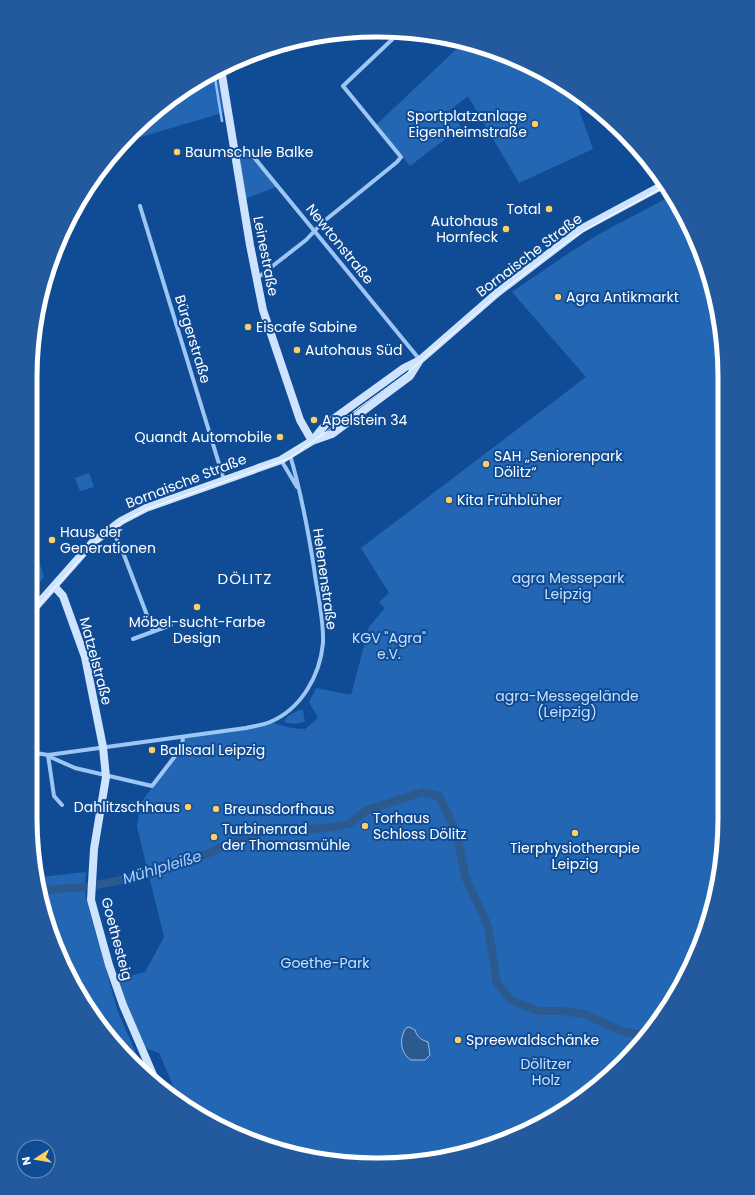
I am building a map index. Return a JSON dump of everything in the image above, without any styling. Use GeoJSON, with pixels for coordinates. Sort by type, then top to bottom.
{"type":"FeatureCollection","features":[{"type":"Feature","properties":{"kind":"main road","name":"Leinestraße"},"geometry":{"type":"LineString","coordinates":[[221,75],[256,280],[263,310],[300,420],[312,442]]}},
{"type":"Feature","properties":{"kind":"main road","name":"Bornaische Straße"},"geometry":{"type":"LineString","coordinates":[[312,442],[325,424],[404,368],[420,360],[497,293],[581,229],[660,187]]}},
{"type":"Feature","properties":{"kind":"main road","name":"Bornaische Straße"},"geometry":{"type":"LineString","coordinates":[[37,605],[88,547],[111,527],[146,508],[280,460],[312,442],[332,434],[410,376],[420,360]]}},
{"type":"Feature","properties":{"kind":"main road","name":"Matzelstraße"},"geometry":{"type":"LineString","coordinates":[[54,586],[63,596],[85,658],[103,747]]}},
{"type":"Feature","properties":{"kind":"main road","name":"Goethesteig"},"geometry":{"type":"LineString","coordinates":[[103,747],[106,777],[92,871],[91,892],[95,915],[109,965],[123,1005],[152,1073]]}},
{"type":"Feature","properties":{"kind":"street"},"geometry":{"type":"LineString","coordinates":[[256,280],[315,231],[323,222],[397,162],[401,157],[343,86],[394,38]]}},
{"type":"Feature","properties":{"kind":"street","name":"Newtonstraße"},"geometry":{"type":"LineString","coordinates":[[235,153],[254,156],[420,360]]}},
{"type":"Feature","properties":{"kind":"street","name":"Bürgerstraße"},"geometry":{"type":"LineString","coordinates":[[140,206],[224,480]]}},
{"type":"Feature","properties":{"kind":"street","name":"Helenenstraße"},"geometry":{"type":"LineString","coordinates":[[183,737],[246,728],[269,722],[283,715],[303,697],[316,674],[323,643],[322,625],[308,530],[290,455]]}},
{"type":"Feature","properties":{"kind":"street","name":"Helenenstraße"},"geometry":{"type":"LineString","coordinates":[[280,460],[299,489]]}},
{"type":"Feature","properties":{"kind":"street"},"geometry":{"type":"LineString","coordinates":[[111,527],[124,555],[153,631]]}},
{"type":"Feature","properties":{"kind":"street"},"geometry":{"type":"LineString","coordinates":[[133,639],[171,625]]}},
{"type":"Feature","properties":{"kind":"street"},"geometry":{"type":"LineString","coordinates":[[37,753],[48,755],[75,768],[106,777],[152,786],[182,747],[183,737],[48,755]]}},
{"type":"Feature","properties":{"kind":"street"},"geometry":{"type":"LineString","coordinates":[[48,755],[54,796],[62,806]]}},
{"type":"Feature","properties":{"kind":"green space","name":"Sportplatzanlage Eigenheimstraße"},"geometry":{"type":"Polygon","coordinates":[[[458,47],[487,55],[528,72],[576,100],[593,149],[519,183],[468,96],[449,111],[461,127],[410,166],[376,125],[458,47]]]}},
{"type":"Feature","properties":{"kind":"green space"},"geometry":{"type":"Polygon","coordinates":[[[222,75],[229,111],[135,139],[170,107],[188,94],[222,75]]]}},
{"type":"Feature","properties":{"kind":"green space"},"geometry":{"type":"Polygon","coordinates":[[[235,153],[253,156],[279,186],[242,200],[235,153]]]}},
{"type":"Feature","properties":{"kind":"green space"},"geometry":{"type":"Polygon","coordinates":[[[667,198],[683,227],[700,268],[715,333],[718,378],[718,818],[715,862],[700,927],[683,968],[672,988],[661,1007],[634,1042],[602,1074],[585,1088],[567,1101],[528,1123],[487,1140],[466,1146],[422,1155],[400,1157],[378,1158],[333,1155],[268,1140],[227,1123],[188,1101],[176,1092],[159,1053],[142,1047],[114,980],[145,972],[164,937],[137,827],[140,804],[182,747],[183,737],[269,722],[291,728],[305,729],[318,718],[309,702],[316,688],[351,695],[369,627],[385,608],[379,602],[389,593],[361,548],[586,377],[512,292],[599,234],[667,198]]]}},
{"type":"Feature","properties":{"kind":"green space"},"geometry":{"type":"Polygon","coordinates":[[[89,473],[94,487],[80,491],[75,478],[89,473]]]}},
{"type":"Feature","properties":{"kind":"green space"},"geometry":{"type":"Polygon","coordinates":[[[37,554],[44,577],[38,584],[37,582],[37,554]]]}},
{"type":"Feature","properties":{"kind":"green space"},"geometry":{"type":"Polygon","coordinates":[[[299,710],[303,710],[305,722],[294,724],[284,722],[288,716],[299,710]]]}},
{"type":"Feature","properties":{"kind":"green space"},"geometry":{"type":"Polygon","coordinates":[[[86,872],[86,899],[118,1012],[139,1060],[107,1025],[94,1007],[72,968],[55,927],[43,877],[86,872]]]}},
{"type":"Feature","properties":{"kind":"shaded area"},"geometry":{"type":"Polygon","coordinates":[[[409,1027],[415,1030],[420,1038],[428,1042],[430,1055],[425,1060],[411,1060],[407,1057],[403,1049],[402,1036],[406,1028],[409,1027]]]}},
{"type":"Feature","properties":{"kind":"waterway"},"geometry":{"type":"LineString","coordinates":[[215,79],[222,121]]}},
{"type":"Feature","properties":{"kind":"waterway","name":"Mühlpleiße"},"geometry":{"type":"LineString","coordinates":[[45,890],[85,887],[117,881],[199,857],[234,840],[259,832],[326,828],[349,824],[367,810],[423,792],[439,796],[456,831],[465,876],[488,926],[497,983],[511,1000],[538,1011],[563,1011],[584,1014],[624,1032],[640,1034]]}},
{"type":"Feature","properties":{"kind":"tram line"},"geometry":{"type":"LineString","coordinates":[[37,607],[93,545],[122,522],[147,509],[290,458],[407,373],[498,294],[569,240],[661,188]]}},
{"type":"Feature","properties":{"kind":"place","name":"Sportplatzanlage Eigenheimstraße"},"geometry":{"type":"Point","coordinates":[535,124]}},
{"type":"Feature","properties":{"kind":"place","name":"Baumschule Balke"},"geometry":{"type":"Point","coordinates":[177,152]}},
{"type":"Feature","properties":{"kind":"place","name":"Total"},"geometry":{"type":"Point","coordinates":[549,209]}},
{"type":"Feature","properties":{"kind":"place","name":"Autohaus Hornfeck"},"geometry":{"type":"Point","coordinates":[506,229]}},
{"type":"Feature","properties":{"kind":"place","name":"Agra Antikmarkt"},"geometry":{"type":"Point","coordinates":[558,297]}},
{"type":"Feature","properties":{"kind":"place","name":"Eiscafe Sabine"},"geometry":{"type":"Point","coordinates":[248,327]}},
{"type":"Feature","properties":{"kind":"place","name":"Autohaus Süd"},"geometry":{"type":"Point","coordinates":[297,350]}},
{"type":"Feature","properties":{"kind":"place","name":"Apelstein 34"},"geometry":{"type":"Point","coordinates":[314,420]}},
{"type":"Feature","properties":{"kind":"place","name":"Quandt Automobile"},"geometry":{"type":"Point","coordinates":[280,437]}},
{"type":"Feature","properties":{"kind":"place","name":"SAH „Seniorenpark Dölitz“"},"geometry":{"type":"Point","coordinates":[486,464]}},
{"type":"Feature","properties":{"kind":"place","name":"Kita Frühblüher"},"geometry":{"type":"Point","coordinates":[449,500]}},
{"type":"Feature","properties":{"kind":"place","name":"Haus der Generationen"},"geometry":{"type":"Point","coordinates":[52,540]}},
{"type":"Feature","properties":{"kind":"place","name":"Möbel-sucht-Farbe Design"},"geometry":{"type":"Point","coordinates":[197,607]}},
{"type":"Feature","properties":{"kind":"place","name":"Ballsaal Leipzig"},"geometry":{"type":"Point","coordinates":[152,750]}},
{"type":"Feature","properties":{"kind":"place","name":"Dahlitzschhaus"},"geometry":{"type":"Point","coordinates":[188,807]}},
{"type":"Feature","properties":{"kind":"place","name":"Breunsdorfhaus"},"geometry":{"type":"Point","coordinates":[216,809]}},
{"type":"Feature","properties":{"kind":"place","name":"Torhaus Schloss Dölitz"},"geometry":{"type":"Point","coordinates":[365,826]}},
{"type":"Feature","properties":{"kind":"place","name":"Tierphysiotherapie Leipzig"},"geometry":{"type":"Point","coordinates":[575,833]}},
{"type":"Feature","properties":{"kind":"place","name":"Turbinenrad der Thomasmühle"},"geometry":{"type":"Point","coordinates":[214,837]}},
{"type":"Feature","properties":{"kind":"place","name":"Spreewaldschänke"},"geometry":{"type":"Point","coordinates":[458,1040]}},
{"type":"Feature","properties":{"kind":"district","name":"DÖLITZ"},"geometry":{"type":"Point","coordinates":[245,578]}},
{"type":"Feature","properties":{"kind":"park label","name":"agra Messepark Leipzig"},"geometry":{"type":"Point","coordinates":[568,586]}},
{"type":"Feature","properties":{"kind":"park label","name":"KGV \"Agra\" e.V."},"geometry":{"type":"Point","coordinates":[389,646]}},
{"type":"Feature","properties":{"kind":"park label","name":"agra-Messegelände (Leipzig)"},"geometry":{"type":"Point","coordinates":[567,704]}},
{"type":"Feature","properties":{"kind":"park label","name":"Goethe-Park"},"geometry":{"type":"Point","coordinates":[325,963]}},
{"type":"Feature","properties":{"kind":"park label","name":"Dölitzer Holz"},"geometry":{"type":"Point","coordinates":[546,1072]}}]}
